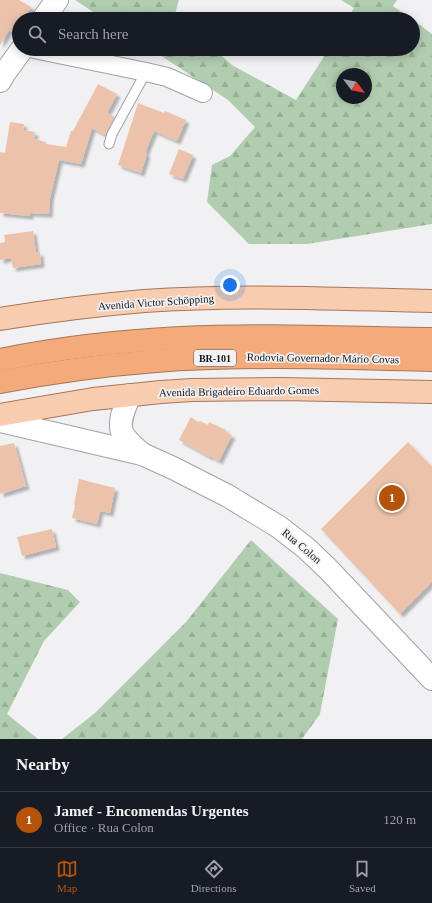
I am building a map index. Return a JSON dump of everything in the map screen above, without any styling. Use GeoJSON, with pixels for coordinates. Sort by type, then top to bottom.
{"type":"FeatureCollection","features":[{"type":"Feature","properties":{"kind":"highway","name":"Rodovia Governador Mário Covas"},"geometry":{"type":"LineString","coordinates":[[0,360],[72,348],[180,338],[242,336],[432,339]]}},
{"type":"Feature","properties":{"kind":"highway","name":"Rodovia Governador Mário Covas"},"geometry":{"type":"LineString","coordinates":[[0,382],[90,367],[195,359],[287,357],[432,360]]}},
{"type":"Feature","properties":{"kind":"main road","name":"Avenida Victor Schöpping"},"geometry":{"type":"LineString","coordinates":[[0,319],[82,307],[145,301],[261,297],[432,301]]}},
{"type":"Feature","properties":{"kind":"main road","name":"Avenida Brigadeiro Eduardo Gomes"},"geometry":{"type":"LineString","coordinates":[[0,415],[71,402],[161,392],[231,389],[432,392]]}},
{"type":"Feature","properties":{"kind":"street"},"geometry":{"type":"LineString","coordinates":[[48,12],[57,0]]}},
{"type":"Feature","properties":{"kind":"street"},"geometry":{"type":"LineString","coordinates":[[0,81],[17,56]]}},
{"type":"Feature","properties":{"kind":"street"},"geometry":{"type":"LineString","coordinates":[[68,56],[167,77],[203,93]]}},
{"type":"Feature","properties":{"kind":"street","name":"Rua Colon"},"geometry":{"type":"LineString","coordinates":[[130,395],[122,416],[121,429],[124,436],[142,454]]}},
{"type":"Feature","properties":{"kind":"street","name":"Rua Colon"},"geometry":{"type":"LineString","coordinates":[[0,421],[142,454],[221,492],[279,527],[306,548],[328,569],[432,679]]}},
{"type":"Feature","properties":{"kind":"lane"},"geometry":{"type":"LineString","coordinates":[[109,144],[112,134],[146,72]]}},
{"type":"Feature","properties":{"kind":"green space"},"geometry":{"type":"Polygon","coordinates":[[[75,0],[179,0],[176,12],[93,12],[75,0]]]}},
{"type":"Feature","properties":{"kind":"green space"},"geometry":{"type":"Polygon","coordinates":[[[341,0],[397,0],[393,6],[401,12],[351,12],[354,8],[341,0]]]}},
{"type":"Feature","properties":{"kind":"green space"},"geometry":{"type":"Polygon","coordinates":[[[420,25],[432,34],[432,224],[307,244],[249,244],[207,202],[212,165],[230,156],[255,127],[228,100],[162,56],[222,56],[232,65],[296,100],[324,56],[420,56],[420,25]]]}},
{"type":"Feature","properties":{"kind":"green space"},"geometry":{"type":"Polygon","coordinates":[[[251,540],[338,619],[320,714],[302,739],[62,739],[95,713],[186,622],[251,540]]]}},
{"type":"Feature","properties":{"kind":"green space"},"geometry":{"type":"Polygon","coordinates":[[[0,573],[68,590],[80,602],[44,641],[7,714],[38,739],[0,739],[0,573]]]}},
{"type":"Feature","properties":{"kind":"building"},"geometry":{"type":"Polygon","coordinates":[[[0,0],[19,0],[31,7],[28,12],[12,12],[12,32],[9,30],[0,45],[0,0]]]}},
{"type":"Feature","properties":{"kind":"building"},"geometry":{"type":"Polygon","coordinates":[[[98,84],[117,94],[107,113],[115,117],[105,135],[92,128],[81,164],[59,160],[50,198],[49,214],[30,213],[30,216],[0,213],[0,152],[5,153],[10,122],[24,124],[23,130],[35,132],[34,139],[46,142],[46,144],[66,147],[71,131],[73,131],[98,84]]]}},
{"type":"Feature","properties":{"kind":"building"},"geometry":{"type":"Polygon","coordinates":[[[138,103],[164,113],[165,111],[186,120],[177,141],[154,131],[145,153],[147,154],[141,173],[118,165],[138,103]]]}},
{"type":"Feature","properties":{"kind":"building"},"geometry":{"type":"Polygon","coordinates":[[[179,149],[193,155],[183,179],[169,174],[179,149]]]}},
{"type":"Feature","properties":{"kind":"building"},"geometry":{"type":"Polygon","coordinates":[[[33,231],[36,253],[40,252],[41,264],[13,268],[11,258],[0,260],[0,243],[5,242],[4,235],[33,231]]]}},
{"type":"Feature","properties":{"kind":"building"},"geometry":{"type":"Polygon","coordinates":[[[191,417],[198,422],[200,421],[208,425],[209,422],[226,430],[225,432],[232,435],[219,461],[179,440],[191,417]]]}},
{"type":"Feature","properties":{"kind":"building"},"geometry":{"type":"Polygon","coordinates":[[[408,442],[432,467],[432,582],[400,614],[321,529],[408,442]]]}},
{"type":"Feature","properties":{"kind":"building"},"geometry":{"type":"Polygon","coordinates":[[[14,443],[26,486],[0,494],[0,446],[14,443]]]}},
{"type":"Feature","properties":{"kind":"building"},"geometry":{"type":"Polygon","coordinates":[[[79,479],[115,488],[110,513],[100,511],[97,524],[72,518],[79,479]]]}},
{"type":"Feature","properties":{"kind":"building"},"geometry":{"type":"Polygon","coordinates":[[[52,529],[56,547],[22,556],[17,537],[52,529]]]}},
{"type":"Feature","properties":{"kind":"place","name":"Jamef - Encomendas Urgentes"},"geometry":{"type":"Point","coordinates":[392,498]}}]}
